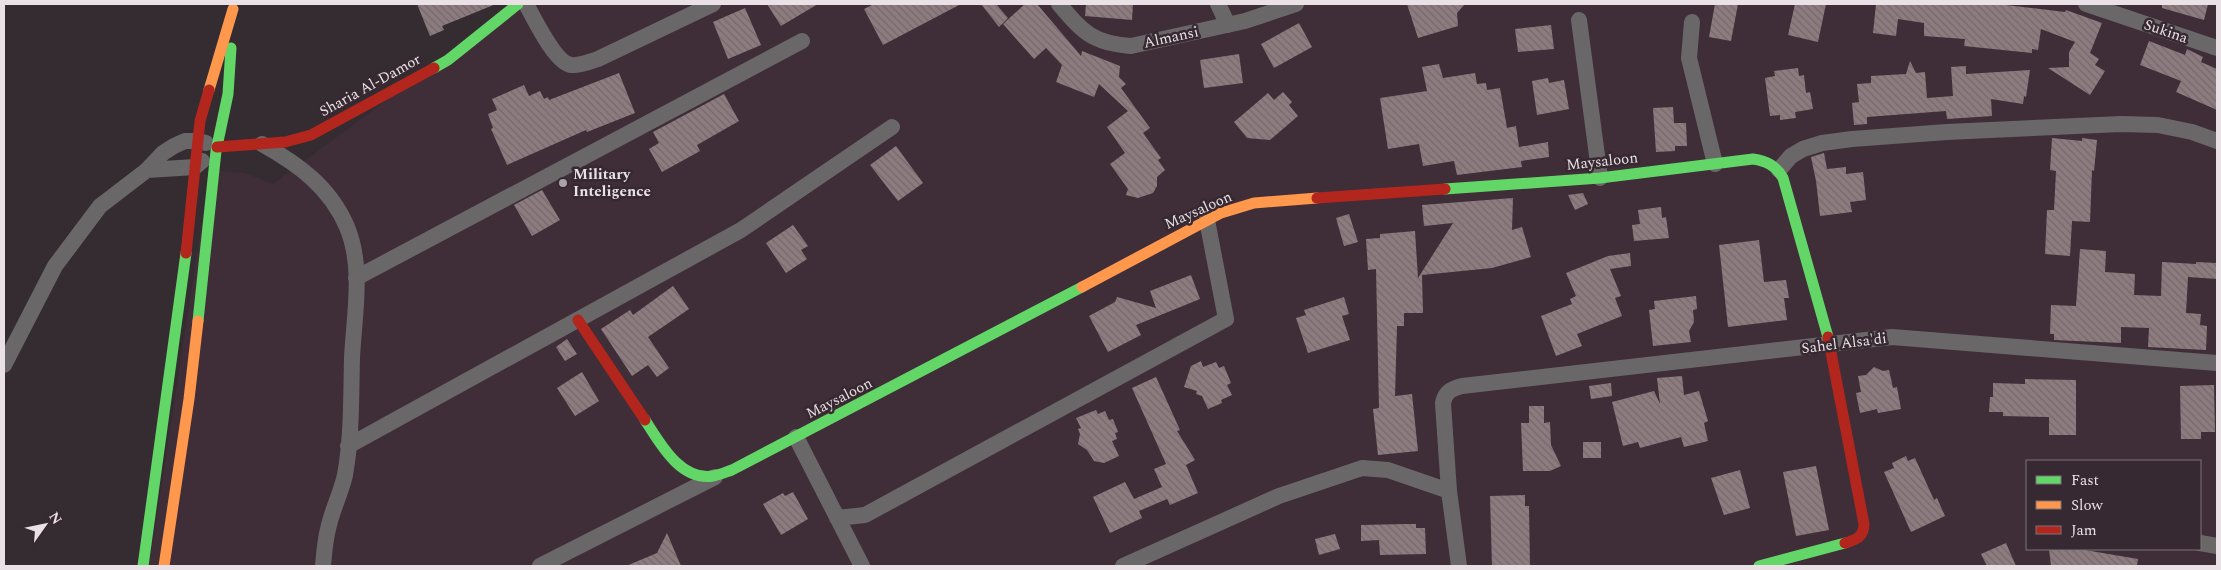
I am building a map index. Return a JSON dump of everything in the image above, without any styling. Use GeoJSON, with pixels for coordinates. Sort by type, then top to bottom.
{"type":"FeatureCollection","features":[{"type":"Feature","properties":{"kind":"street","name":"Sharia Al-Damor"},"geometry":{"type":"LineString","coordinates":[[218,147],[285,142],[311,135],[448,60],[518,4]]}},
{"type":"Feature","properties":{"kind":"street"},"geometry":{"type":"LineString","coordinates":[[526,4],[555,53],[562,62],[571,65],[583,64],[598,59],[712,4]]}},
{"type":"Feature","properties":{"kind":"street","name":"Almansi"},"geometry":{"type":"LineString","coordinates":[[1059,4],[1077,25],[1094,38],[1114,45],[1130,46],[1228,25],[1279,11],[1296,4]]}},
{"type":"Feature","properties":{"kind":"street"},"geometry":{"type":"LineString","coordinates":[[1218,4],[1228,25]]}},
{"type":"Feature","properties":{"kind":"street","name":"Sukina"},"geometry":{"type":"LineString","coordinates":[[2086,4],[2217,48]]}},
{"type":"Feature","properties":{"kind":"street"},"geometry":{"type":"LineString","coordinates":[[143,566],[183,284],[200,121],[232,6]]}},
{"type":"Feature","properties":{"kind":"street"},"geometry":{"type":"LineString","coordinates":[[164,566],[189,399],[218,147],[228,94],[232,6]]}},
{"type":"Feature","properties":{"kind":"street"},"geometry":{"type":"LineString","coordinates":[[1579,20],[1600,178]]}},
{"type":"Feature","properties":{"kind":"street"},"geometry":{"type":"LineString","coordinates":[[1692,22],[1689,58],[1714,164]]}},
{"type":"Feature","properties":{"kind":"street"},"geometry":{"type":"LineString","coordinates":[[356,278],[802,41]]}},
{"type":"Feature","properties":{"kind":"street"},"geometry":{"type":"LineString","coordinates":[[1759,566],[1857,540],[1864,531],[1830,344],[1785,182],[1779,170],[1791,156],[1803,149],[1852,139],[1947,132],[2121,124],[2158,125],[2192,132],[2217,141]]}},
{"type":"Feature","properties":{"kind":"street"},"geometry":{"type":"LineString","coordinates":[[348,446],[742,230],[892,127]]}},
{"type":"Feature","properties":{"kind":"street"},"geometry":{"type":"LineString","coordinates":[[4,364],[55,266],[100,206],[147,170],[163,153],[174,146],[185,141],[198,140],[218,147]]}},
{"type":"Feature","properties":{"kind":"street"},"geometry":{"type":"LineString","coordinates":[[260,143],[306,172],[320,184],[335,205],[347,227],[356,278],[345,476],[328,528],[323,566]]}},
{"type":"Feature","properties":{"kind":"street"},"geometry":{"type":"LineString","coordinates":[[147,170],[195,167],[218,147]]}},
{"type":"Feature","properties":{"kind":"street","name":"Maysaloon"},"geometry":{"type":"LineString","coordinates":[[578,320],[669,456],[682,467],[696,474],[720,475],[796,437],[1207,220],[1221,213],[1254,203],[1600,178],[1758,159],[1769,162],[1779,170]]}},
{"type":"Feature","properties":{"kind":"street"},"geometry":{"type":"LineString","coordinates":[[837,518],[865,514],[1226,319],[1207,220]]}},
{"type":"Feature","properties":{"kind":"street","name":"Sahel Alsa'di"},"geometry":{"type":"LineString","coordinates":[[1449,491],[1443,403],[1444,396],[1449,391],[1462,386],[1892,337],[2217,363]]}},
{"type":"Feature","properties":{"kind":"street"},"geometry":{"type":"LineString","coordinates":[[796,437],[862,566]]}},
{"type":"Feature","properties":{"kind":"street"},"geometry":{"type":"LineString","coordinates":[[1123,566],[1279,496],[1362,468],[1388,470],[1449,491],[1459,566]]}},
{"type":"Feature","properties":{"kind":"street"},"geometry":{"type":"LineString","coordinates":[[540,566],[720,475]]}},
{"type":"Feature","properties":{"kind":"street"},"geometry":{"type":"LineString","coordinates":[[2201,543],[2217,546]]}},
{"type":"Feature","properties":{"kind":"shaded area"},"geometry":{"type":"Polygon","coordinates":[[[517,4],[2217,4],[2217,566],[149,566],[210,170],[245,173],[273,184],[517,4]]]}},
{"type":"Feature","properties":{"kind":"building"},"geometry":{"type":"Polygon","coordinates":[[[417,4],[496,4],[442,26],[444,30],[430,36],[417,4]]]}},
{"type":"Feature","properties":{"kind":"building"},"geometry":{"type":"Polygon","coordinates":[[[767,4],[818,4],[781,26],[767,4]]]}},
{"type":"Feature","properties":{"kind":"building"},"geometry":{"type":"Polygon","coordinates":[[[874,4],[961,4],[883,45],[864,9],[874,4]]]}},
{"type":"Feature","properties":{"kind":"building"},"geometry":{"type":"Polygon","coordinates":[[[981,4],[996,4],[1008,18],[999,27],[981,4]]]}},
{"type":"Feature","properties":{"kind":"building"},"geometry":{"type":"Polygon","coordinates":[[[1025,4],[1037,4],[1081,56],[1082,51],[1120,66],[1119,77],[1126,84],[1121,88],[1150,128],[1143,133],[1161,158],[1158,160],[1165,170],[1157,177],[1157,186],[1153,193],[1138,198],[1126,195],[1128,189],[1110,164],[1125,153],[1107,127],[1128,111],[1099,84],[1094,97],[1056,82],[1062,65],[1046,48],[1034,59],[1003,24],[1025,4]]]}},
{"type":"Feature","properties":{"kind":"building"},"geometry":{"type":"Polygon","coordinates":[[[1086,4],[1133,4],[1132,20],[1085,16],[1086,4]]]}},
{"type":"Feature","properties":{"kind":"building"},"geometry":{"type":"Polygon","coordinates":[[[1407,4],[1465,4],[1457,13],[1458,26],[1418,38],[1407,4]]]}},
{"type":"Feature","properties":{"kind":"building"},"geometry":{"type":"Polygon","coordinates":[[[1715,4],[1738,4],[1731,41],[1709,37],[1715,4]]]}},
{"type":"Feature","properties":{"kind":"building"},"geometry":{"type":"Polygon","coordinates":[[[1795,4],[1826,4],[1818,42],[1788,35],[1795,4]]]}},
{"type":"Feature","properties":{"kind":"building"},"geometry":{"type":"Polygon","coordinates":[[[1876,4],[1997,4],[2065,12],[2066,10],[2102,23],[2090,53],[2099,59],[2095,65],[2105,71],[2090,95],[2048,68],[2069,67],[2069,52],[2075,42],[2041,29],[2038,50],[2032,49],[2032,53],[1964,46],[1965,39],[1924,36],[1924,23],[1898,19],[1896,36],[1873,33],[1876,4]]]}},
{"type":"Feature","properties":{"kind":"building"},"geometry":{"type":"Polygon","coordinates":[[[2162,4],[2208,4],[2204,20],[2162,8],[2162,4]]]}},
{"type":"Feature","properties":{"kind":"building"},"geometry":{"type":"Polygon","coordinates":[[[745,8],[761,45],[728,59],[713,22],[745,8]]]}},
{"type":"Feature","properties":{"kind":"building"},"geometry":{"type":"Polygon","coordinates":[[[1299,23],[1312,47],[1274,68],[1261,44],[1299,23]]]}},
{"type":"Feature","properties":{"kind":"building"},"geometry":{"type":"Polygon","coordinates":[[[1551,25],[1554,49],[1518,52],[1515,29],[1551,25]]]}},
{"type":"Feature","properties":{"kind":"building"},"geometry":{"type":"Polygon","coordinates":[[[2149,41],[2185,55],[2187,49],[2203,57],[2201,62],[2217,69],[2217,110],[2176,92],[2181,81],[2140,65],[2149,41]]]}},
{"type":"Feature","properties":{"kind":"building"},"geometry":{"type":"Polygon","coordinates":[[[1239,54],[1243,83],[1204,88],[1200,60],[1239,54]]]}},
{"type":"Feature","properties":{"kind":"building"},"geometry":{"type":"Polygon","coordinates":[[[1910,61],[1916,73],[1925,72],[1927,98],[1953,96],[1951,67],[1966,66],[1966,74],[2030,70],[2026,97],[2024,96],[2023,104],[1991,99],[1992,116],[1947,119],[1946,111],[1867,117],[1867,124],[1854,125],[1852,103],[1859,102],[1857,84],[1871,83],[1871,76],[1906,74],[1910,61]]]}},
{"type":"Feature","properties":{"kind":"building"},"geometry":{"type":"Polygon","coordinates":[[[1439,64],[1443,78],[1475,73],[1477,84],[1486,83],[1487,90],[1500,88],[1507,128],[1516,126],[1519,147],[1548,142],[1549,157],[1521,161],[1522,167],[1457,175],[1454,161],[1423,166],[1419,144],[1388,149],[1380,98],[1427,91],[1422,67],[1439,64]]]}},
{"type":"Feature","properties":{"kind":"building"},"geometry":{"type":"Polygon","coordinates":[[[1798,68],[1799,76],[1804,75],[1806,93],[1810,92],[1813,109],[1795,112],[1796,118],[1780,120],[1780,115],[1770,116],[1765,78],[1775,76],[1774,71],[1798,68]]]}},
{"type":"Feature","properties":{"kind":"building"},"geometry":{"type":"Polygon","coordinates":[[[619,73],[635,113],[587,132],[586,130],[507,165],[491,129],[493,128],[488,114],[497,110],[492,99],[524,85],[529,96],[540,91],[544,99],[548,97],[549,100],[619,73]]]}},
{"type":"Feature","properties":{"kind":"building"},"geometry":{"type":"Polygon","coordinates":[[[1548,78],[1549,83],[1564,80],[1569,109],[1537,115],[1532,81],[1548,78]]]}},
{"type":"Feature","properties":{"kind":"building"},"geometry":{"type":"Polygon","coordinates":[[[1283,92],[1292,102],[1289,105],[1298,116],[1270,140],[1247,138],[1234,122],[1268,93],[1274,100],[1283,92]]]}},
{"type":"Feature","properties":{"kind":"building"},"geometry":{"type":"Polygon","coordinates":[[[724,94],[739,121],[697,145],[700,151],[662,172],[649,149],[659,143],[653,132],[724,94]]]}},
{"type":"Feature","properties":{"kind":"building"},"geometry":{"type":"Polygon","coordinates":[[[1673,107],[1674,123],[1686,123],[1687,146],[1675,146],[1675,151],[1656,152],[1653,108],[1673,107]]]}},
{"type":"Feature","properties":{"kind":"building"},"geometry":{"type":"Polygon","coordinates":[[[2052,138],[2082,141],[2082,138],[2097,140],[2094,171],[2092,170],[2090,222],[2072,221],[2070,256],[2045,254],[2047,210],[2054,210],[2056,171],[2050,170],[2052,138]]]}},
{"type":"Feature","properties":{"kind":"building"},"geometry":{"type":"Polygon","coordinates":[[[896,146],[923,183],[898,201],[870,165],[896,146]]]}},
{"type":"Feature","properties":{"kind":"building"},"geometry":{"type":"Polygon","coordinates":[[[1824,153],[1827,169],[1846,167],[1846,174],[1863,172],[1866,200],[1850,202],[1852,212],[1820,216],[1811,157],[1824,153]]]}},
{"type":"Feature","properties":{"kind":"building"},"geometry":{"type":"Polygon","coordinates":[[[542,190],[560,220],[532,236],[514,205],[542,190]]]}},
{"type":"Feature","properties":{"kind":"building"},"geometry":{"type":"Polygon","coordinates":[[[1583,193],[1588,204],[1575,210],[1568,195],[1583,193]]]}},
{"type":"Feature","properties":{"kind":"building"},"geometry":{"type":"Polygon","coordinates":[[[1513,198],[1512,230],[1522,227],[1531,257],[1492,268],[1422,275],[1423,313],[1404,313],[1404,326],[1397,326],[1395,396],[1412,394],[1418,451],[1378,455],[1373,409],[1379,408],[1376,269],[1368,270],[1366,239],[1380,238],[1380,234],[1415,231],[1418,278],[1453,223],[1424,226],[1422,205],[1513,198]]]}},
{"type":"Feature","properties":{"kind":"building"},"geometry":{"type":"Polygon","coordinates":[[[1661,207],[1662,218],[1666,217],[1669,238],[1634,241],[1632,225],[1640,224],[1638,210],[1661,207]]]}},
{"type":"Feature","properties":{"kind":"building"},"geometry":{"type":"Polygon","coordinates":[[[1349,214],[1358,242],[1344,246],[1336,218],[1349,214]]]}},
{"type":"Feature","properties":{"kind":"building"},"geometry":{"type":"Polygon","coordinates":[[[793,225],[808,246],[801,250],[807,259],[786,273],[766,243],[793,225]]]}},
{"type":"Feature","properties":{"kind":"building"},"geometry":{"type":"Polygon","coordinates":[[[1759,240],[1764,282],[1786,280],[1789,298],[1784,298],[1787,320],[1728,327],[1719,245],[1759,240]]]}},
{"type":"Feature","properties":{"kind":"building"},"geometry":{"type":"Polygon","coordinates":[[[2080,249],[2106,251],[2105,272],[2135,274],[2134,295],[2161,296],[2162,262],[2217,263],[2217,279],[2188,277],[2186,313],[2201,314],[2200,325],[2207,326],[2206,350],[2148,347],[2149,328],[2121,327],[2121,343],[2054,340],[2054,334],[2050,334],[2051,305],[2076,306],[2080,249]]]}},
{"type":"Feature","properties":{"kind":"building"},"geometry":{"type":"Polygon","coordinates":[[[1630,253],[1631,266],[1610,269],[1621,296],[1615,298],[1622,316],[1577,334],[1582,346],[1556,356],[1541,316],[1572,304],[1570,299],[1576,296],[1566,273],[1608,256],[1630,253]]]}},
{"type":"Feature","properties":{"kind":"building"},"geometry":{"type":"Polygon","coordinates":[[[1191,275],[1200,299],[1136,325],[1141,335],[1108,352],[1089,316],[1115,302],[1117,297],[1156,308],[1150,291],[1191,275]]]}},
{"type":"Feature","properties":{"kind":"building"},"geometry":{"type":"Polygon","coordinates":[[[673,286],[689,309],[648,337],[669,368],[657,377],[648,365],[632,376],[601,329],[630,310],[633,315],[673,286]]]}},
{"type":"Feature","properties":{"kind":"building"},"geometry":{"type":"Polygon","coordinates":[[[1696,296],[1697,309],[1693,310],[1694,322],[1689,331],[1691,342],[1653,346],[1649,310],[1655,309],[1654,301],[1696,296]]]}},
{"type":"Feature","properties":{"kind":"building"},"geometry":{"type":"Polygon","coordinates":[[[1344,297],[1349,314],[1342,316],[1350,340],[1308,353],[1296,318],[1306,315],[1304,310],[1344,297]]]}},
{"type":"Feature","properties":{"kind":"building"},"geometry":{"type":"Polygon","coordinates":[[[567,339],[577,354],[565,361],[556,347],[567,339]]]}},
{"type":"Feature","properties":{"kind":"building"},"geometry":{"type":"Polygon","coordinates":[[[1201,361],[1203,367],[1216,362],[1219,368],[1224,366],[1231,383],[1227,385],[1232,395],[1221,400],[1222,403],[1208,409],[1202,396],[1196,394],[1197,391],[1184,387],[1191,366],[1201,361]]]}},
{"type":"Feature","properties":{"kind":"building"},"geometry":{"type":"Polygon","coordinates":[[[1874,367],[1883,371],[1889,370],[1893,388],[1897,387],[1901,409],[1878,413],[1877,409],[1860,413],[1856,393],[1861,392],[1858,376],[1866,375],[1874,367]]]}},
{"type":"Feature","properties":{"kind":"building"},"geometry":{"type":"Polygon","coordinates":[[[582,372],[599,401],[575,416],[557,388],[582,372]]]}},
{"type":"Feature","properties":{"kind":"building"},"geometry":{"type":"Polygon","coordinates":[[[1682,376],[1684,395],[1699,391],[1708,421],[1704,423],[1708,441],[1684,447],[1681,437],[1640,448],[1638,442],[1623,446],[1612,402],[1654,391],[1660,404],[1657,378],[1682,376]]]}},
{"type":"Feature","properties":{"kind":"building"},"geometry":{"type":"Polygon","coordinates":[[[1156,377],[1180,430],[1177,431],[1195,460],[1186,465],[1198,493],[1170,505],[1167,499],[1139,511],[1142,518],[1110,533],[1093,497],[1125,482],[1134,499],[1162,487],[1154,469],[1166,464],[1132,388],[1156,377]]]}},
{"type":"Feature","properties":{"kind":"building"},"geometry":{"type":"Polygon","coordinates":[[[2025,379],[2076,380],[2076,435],[2049,435],[2049,417],[2003,416],[2003,412],[1989,412],[1990,397],[1993,397],[1993,383],[2025,384],[2025,379]]]}},
{"type":"Feature","properties":{"kind":"building"},"geometry":{"type":"Polygon","coordinates":[[[1611,383],[1612,396],[1591,399],[1589,386],[1611,383]]]}},
{"type":"Feature","properties":{"kind":"building"},"geometry":{"type":"Polygon","coordinates":[[[2214,385],[2215,432],[2201,432],[2201,439],[2181,439],[2180,386],[2214,385]]]}},
{"type":"Feature","properties":{"kind":"building"},"geometry":{"type":"Polygon","coordinates":[[[1529,406],[1544,406],[1544,423],[1550,422],[1551,445],[1561,466],[1550,471],[1523,471],[1521,423],[1529,423],[1529,406]]]}},
{"type":"Feature","properties":{"kind":"building"},"geometry":{"type":"Polygon","coordinates":[[[1096,410],[1098,414],[1105,411],[1109,420],[1113,419],[1118,432],[1115,433],[1117,439],[1112,441],[1119,456],[1104,463],[1094,461],[1087,450],[1078,444],[1080,434],[1078,429],[1081,428],[1076,418],[1096,410]]]}},
{"type":"Feature","properties":{"kind":"building"},"geometry":{"type":"Polygon","coordinates":[[[1583,442],[1601,442],[1601,458],[1583,458],[1583,442]]]}},
{"type":"Feature","properties":{"kind":"building"},"geometry":{"type":"Polygon","coordinates":[[[1906,456],[1908,461],[1915,458],[1934,500],[1937,498],[1945,516],[1911,532],[1884,472],[1894,468],[1892,463],[1906,456]]]}},
{"type":"Feature","properties":{"kind":"building"},"geometry":{"type":"Polygon","coordinates":[[[1816,466],[1829,530],[1796,536],[1783,472],[1816,466]]]}},
{"type":"Feature","properties":{"kind":"building"},"geometry":{"type":"Polygon","coordinates":[[[1740,470],[1750,508],[1724,515],[1711,478],[1740,470]]]}},
{"type":"Feature","properties":{"kind":"building"},"geometry":{"type":"Polygon","coordinates":[[[793,492],[808,519],[781,535],[763,504],[783,493],[785,496],[793,492]]]}},
{"type":"Feature","properties":{"kind":"building"},"geometry":{"type":"Polygon","coordinates":[[[1525,495],[1525,506],[1529,506],[1530,566],[1492,566],[1490,496],[1525,495]]]}},
{"type":"Feature","properties":{"kind":"building"},"geometry":{"type":"Polygon","coordinates":[[[1416,524],[1416,528],[1425,528],[1426,554],[1380,555],[1379,540],[1361,541],[1361,525],[1416,524]]]}},
{"type":"Feature","properties":{"kind":"building"},"geometry":{"type":"Polygon","coordinates":[[[667,533],[681,566],[626,566],[657,553],[667,533]]]}},
{"type":"Feature","properties":{"kind":"building"},"geometry":{"type":"Polygon","coordinates":[[[1335,534],[1340,549],[1319,555],[1315,539],[1335,534]]]}},
{"type":"Feature","properties":{"kind":"building"},"geometry":{"type":"Polygon","coordinates":[[[2006,543],[2016,566],[1987,566],[1981,554],[2006,543]]]}},
{"type":"Feature","properties":{"kind":"building"},"geometry":{"type":"Polygon","coordinates":[[[2049,550],[2085,550],[2138,559],[2137,566],[2051,566],[2049,550]]]}},
{"type":"Feature","properties":{"kind":"traffic: fast"},"geometry":{"type":"LineString","coordinates":[[434,68],[448,60],[518,4]]}},
{"type":"Feature","properties":{"kind":"traffic: fast"},"geometry":{"type":"LineString","coordinates":[[198,321],[216,151],[228,94],[231,48]]}},
{"type":"Feature","properties":{"kind":"traffic: fast"},"geometry":{"type":"LineString","coordinates":[[1445,189],[1600,178],[1753,159],[1763,161],[1774,167],[1783,178],[1828,337]]}},
{"type":"Feature","properties":{"kind":"traffic: fast"},"geometry":{"type":"LineString","coordinates":[[143,566],[186,253]]}},
{"type":"Feature","properties":{"kind":"traffic: fast"},"geometry":{"type":"LineString","coordinates":[[645,420],[664,449],[681,467],[701,476],[721,474],[732,470],[1082,287]]}},
{"type":"Feature","properties":{"kind":"traffic: fast"},"geometry":{"type":"LineString","coordinates":[[1759,566],[1845,543]]}},
{"type":"Feature","properties":{"kind":"traffic: slow"},"geometry":{"type":"LineString","coordinates":[[209,90],[233,9]]}},
{"type":"Feature","properties":{"kind":"traffic: slow"},"geometry":{"type":"LineString","coordinates":[[1082,287],[1221,213],[1254,203],[1317,198]]}},
{"type":"Feature","properties":{"kind":"traffic: slow"},"geometry":{"type":"LineString","coordinates":[[164,566],[189,399],[198,321]]}},
{"type":"Feature","properties":{"kind":"traffic: jam"},"geometry":{"type":"LineString","coordinates":[[217,147],[285,142],[311,135],[434,68]]}},
{"type":"Feature","properties":{"kind":"traffic: jam"},"geometry":{"type":"LineString","coordinates":[[186,253],[200,121],[209,90]]}},
{"type":"Feature","properties":{"kind":"traffic: jam"},"geometry":{"type":"LineString","coordinates":[[1317,198],[1445,189]]}},
{"type":"Feature","properties":{"kind":"traffic: jam"},"geometry":{"type":"LineString","coordinates":[[578,320],[645,420]]}},
{"type":"Feature","properties":{"kind":"traffic: jam"},"geometry":{"type":"LineString","coordinates":[[1828,337],[1864,524],[1861,535],[1853,541],[1845,543]]}},
{"type":"Feature","properties":{"kind":"place","name":"Military Inteligence"},"geometry":{"type":"Point","coordinates":[563,183]}}]}
